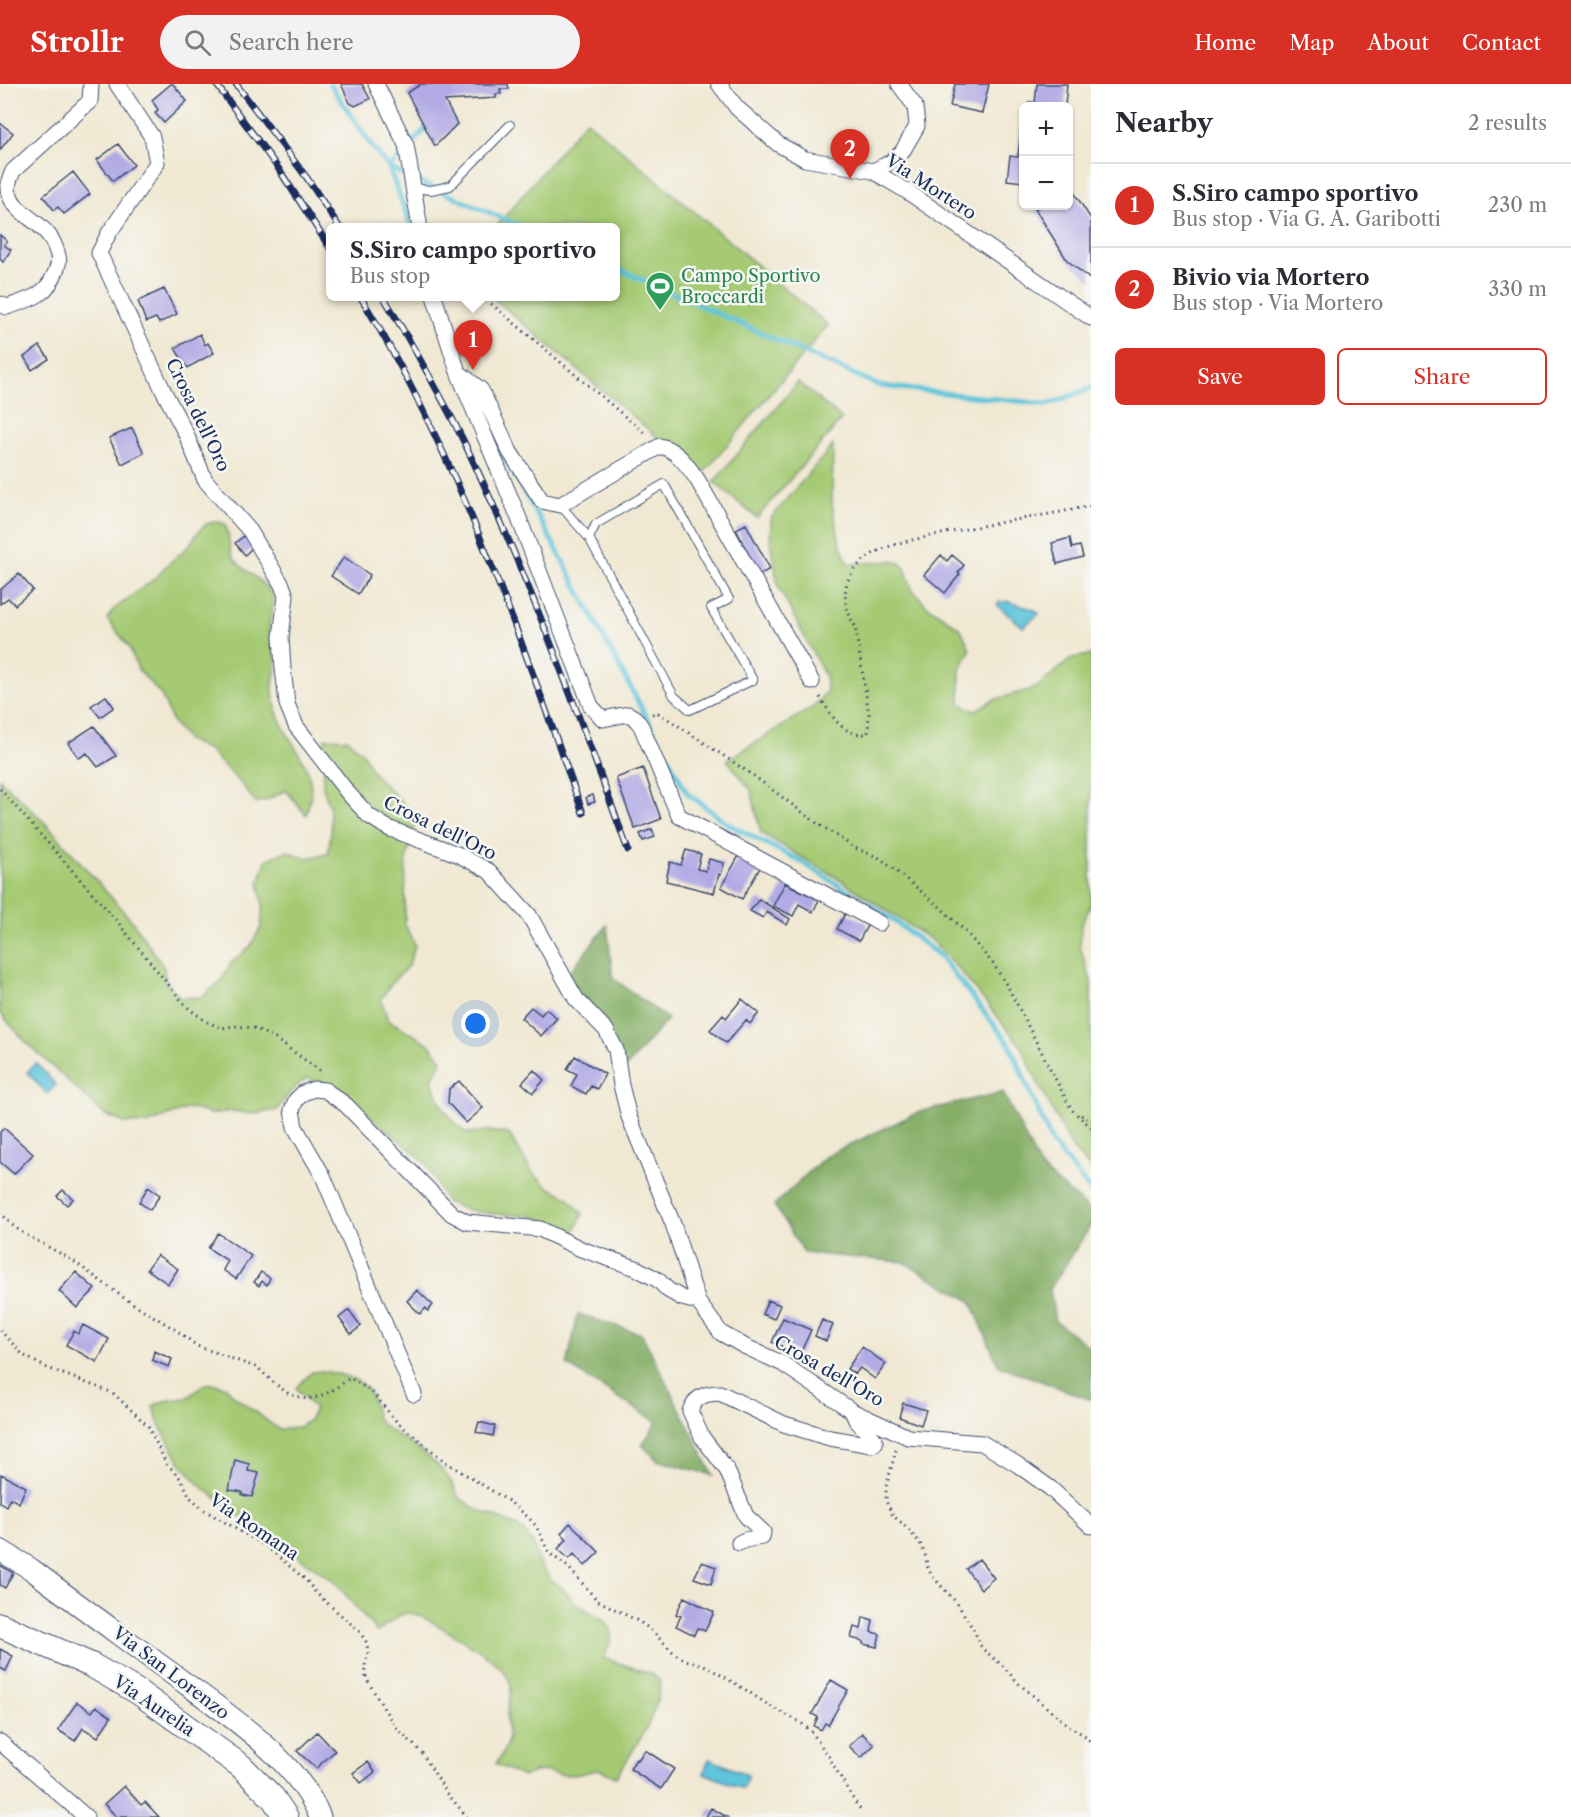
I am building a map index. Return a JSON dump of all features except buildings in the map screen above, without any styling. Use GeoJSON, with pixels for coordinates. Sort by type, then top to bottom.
{"type":"FeatureCollection","features":[{"type":"Feature","properties":{"kind":"main road","name":"Via San Lorenzo"},"geometry":{"type":"LineString","coordinates":[[0,1550],[40,1576],[234,1720],[279,1758],[300,1780],[320,1817]]}},
{"type":"Feature","properties":{"kind":"main road","name":"Via Aurelia"},"geometry":{"type":"LineString","coordinates":[[0,1625],[93,1666],[138,1692],[240,1766],[273,1798],[286,1817]]}},
{"type":"Feature","properties":{"kind":"street"},"geometry":{"type":"LineString","coordinates":[[0,304],[7,307],[35,298],[52,282],[60,261],[52,238],[37,223],[19,211],[8,193],[4,180],[90,101],[91,84]]}},
{"type":"Feature","properties":{"kind":"street","name":"Crosa dell'Oro"},"geometry":{"type":"LineString","coordinates":[[117,84],[152,137],[157,163],[109,233],[99,253],[186,434],[205,480],[250,531],[282,585],[286,596],[281,637],[286,695],[287,704],[296,726],[348,793],[369,816],[388,828],[457,854],[489,871],[529,915],[576,999],[606,1030],[616,1050],[629,1117],[673,1224],[698,1302],[721,1333],[783,1364],[852,1412],[908,1437],[982,1443],[1050,1488],[1091,1526]]}},
{"type":"Feature","properties":{"kind":"street"},"geometry":{"type":"LineString","coordinates":[[376,84],[406,145],[418,220]]}},
{"type":"Feature","properties":{"kind":"street","name":"Via Mortero"},"geometry":{"type":"LineString","coordinates":[[719,84],[737,108],[777,144],[805,159],[873,171],[908,192],[1091,318]]}},
{"type":"Feature","properties":{"kind":"street"},"geometry":{"type":"LineString","coordinates":[[873,171],[891,162],[902,152],[917,126],[915,106],[899,84]]}},
{"type":"Feature","properties":{"kind":"street"},"geometry":{"type":"LineString","coordinates":[[435,301],[458,372],[518,516],[591,706],[603,719],[628,714],[635,718],[641,726],[679,816],[879,923]]}},
{"type":"Feature","properties":{"kind":"street"},"geometry":{"type":"LineString","coordinates":[[458,372],[481,390],[510,453],[542,501],[560,505],[660,446],[668,448],[684,462],[697,479],[812,682]]}},
{"type":"Feature","properties":{"kind":"street"},"geometry":{"type":"LineString","coordinates":[[414,1394],[323,1176],[295,1127],[292,1110],[296,1100],[303,1093],[314,1089],[325,1090],[346,1105],[452,1214],[467,1222],[540,1228],[581,1249],[636,1268],[658,1280],[681,1298],[698,1302]]}},
{"type":"Feature","properties":{"kind":"street"},"geometry":{"type":"LineString","coordinates":[[739,1543],[762,1537],[763,1532],[746,1516],[727,1470],[702,1437],[690,1411],[693,1403],[700,1396],[720,1393],[784,1424],[831,1438],[872,1445],[875,1443],[852,1412]]}},
{"type":"Feature","properties":{"kind":"street"},"geometry":{"type":"LineString","coordinates":[[0,1742],[86,1817]]}},
{"type":"Feature","properties":{"kind":"lane"},"geometry":{"type":"LineString","coordinates":[[413,188],[431,190],[450,186],[510,125]]}},
{"type":"Feature","properties":{"kind":"lane"},"geometry":{"type":"LineString","coordinates":[[560,505],[589,538],[674,696],[690,710],[753,680],[711,608],[729,599],[664,484],[596,524],[589,538]]}},
{"type":"Feature","properties":{"kind":"path"},"geometry":{"type":"LineString","coordinates":[[487,301],[660,446]]}},
{"type":"Feature","properties":{"kind":"path"},"geometry":{"type":"LineString","coordinates":[[812,682],[826,708],[841,726],[855,735],[868,734],[869,714],[855,626],[847,614],[845,585],[854,570],[870,555],[895,544],[981,525],[1040,517],[1091,506]]}},
{"type":"Feature","properties":{"kind":"path"},"geometry":{"type":"LineString","coordinates":[[635,718],[658,713],[671,721],[754,776],[814,821],[855,848],[880,858],[938,905],[966,932],[999,973],[1071,1110],[1091,1127]]}},
{"type":"Feature","properties":{"kind":"path"},"geometry":{"type":"LineString","coordinates":[[0,789],[110,913],[186,1006],[206,1021],[221,1028],[235,1026],[254,1028],[274,1038],[326,1074]]}},
{"type":"Feature","properties":{"kind":"path"},"geometry":{"type":"LineString","coordinates":[[1071,1110],[1091,1122]]}},
{"type":"Feature","properties":{"kind":"path"},"geometry":{"type":"LineString","coordinates":[[0,1212],[23,1233],[72,1260],[124,1298],[179,1332],[197,1346],[258,1368],[289,1394],[306,1399],[317,1397],[330,1392],[350,1378],[371,1391],[397,1422],[438,1456],[510,1502],[528,1517],[536,1526],[549,1553],[568,1567],[597,1600],[650,1629],[675,1654],[685,1660],[704,1665],[800,1722],[811,1731],[862,1811]]}},
{"type":"Feature","properties":{"kind":"path","name":"Via Romana"},"geometry":{"type":"LineString","coordinates":[[0,1330],[23,1355],[113,1394],[148,1426],[166,1463],[181,1479],[190,1497],[204,1510],[267,1547],[306,1580],[316,1593],[359,1631],[367,1643],[366,1678],[394,1725],[422,1753],[447,1793],[467,1817]]}},
{"type":"Feature","properties":{"kind":"path"},"geometry":{"type":"LineString","coordinates":[[902,1434],[886,1487],[886,1501],[892,1515],[920,1543],[932,1576],[957,1603],[985,1651],[1018,1683],[1087,1737],[1091,1743]]}},
{"type":"Feature","properties":{"kind":"green space","name":"Campo Sportivo Broccardi"},"geometry":{"type":"Polygon","coordinates":[[[586,120],[828,325],[702,475],[497,301],[620,301],[620,223],[499,223],[586,120]]]}},
{"type":"Feature","properties":{"kind":"green space"},"geometry":{"type":"Polygon","coordinates":[[[798,382],[842,419],[757,518],[714,482],[798,382]]]}},
{"type":"Feature","properties":{"kind":"green space"},"geometry":{"type":"Polygon","coordinates":[[[833,445],[832,505],[840,543],[848,564],[893,561],[902,564],[912,589],[926,605],[961,629],[970,650],[960,670],[960,704],[975,711],[993,700],[1036,688],[1072,658],[1091,655],[1091,905],[1081,925],[1080,947],[1091,981],[1091,1169],[1073,1149],[1021,1046],[961,972],[930,939],[842,881],[761,833],[751,790],[727,760],[813,707],[827,691],[825,676],[778,586],[770,540],[771,518],[833,445]]]}},
{"type":"Feature","properties":{"kind":"green space"},"geometry":{"type":"Polygon","coordinates":[[[216,521],[225,524],[232,555],[236,561],[267,587],[273,598],[269,629],[276,660],[274,700],[277,714],[309,775],[311,793],[306,815],[286,790],[256,803],[209,750],[187,740],[172,721],[162,696],[138,669],[129,647],[107,619],[113,610],[158,576],[189,546],[205,525],[216,521]]]}},
{"type":"Feature","properties":{"kind":"green space"},"geometry":{"type":"Polygon","coordinates":[[[325,738],[347,739],[363,753],[373,773],[405,805],[415,826],[406,861],[405,925],[415,945],[409,965],[393,981],[381,999],[388,1020],[428,1043],[442,1060],[432,1080],[444,1109],[459,1127],[466,1133],[488,1131],[509,1134],[532,1172],[548,1187],[568,1197],[583,1214],[573,1234],[532,1216],[491,1214],[468,1210],[446,1202],[425,1162],[346,1096],[327,1084],[306,1078],[289,1094],[277,1110],[255,1114],[233,1111],[211,1114],[189,1108],[146,1124],[125,1123],[105,1115],[25,1041],[0,1013],[0,779],[49,827],[132,921],[164,968],[166,982],[181,998],[202,997],[220,982],[232,962],[250,947],[261,927],[263,904],[259,883],[266,860],[286,851],[306,858],[328,854],[331,832],[330,809],[323,787],[325,738]]]}},
{"type":"Feature","properties":{"kind":"green space"},"geometry":{"type":"Polygon","coordinates":[[[607,925],[613,978],[668,1019],[622,1072],[567,975],[607,925]]]}},
{"type":"Feature","properties":{"kind":"green space"},"geometry":{"type":"Polygon","coordinates":[[[1003,1092],[1040,1167],[1091,1211],[1091,1225],[1050,1289],[1055,1321],[1091,1348],[1091,1400],[998,1365],[971,1301],[904,1262],[804,1253],[774,1205],[826,1156],[919,1112],[1003,1092]]]}},
{"type":"Feature","properties":{"kind":"green space"},"geometry":{"type":"Polygon","coordinates":[[[578,1314],[642,1334],[713,1475],[657,1460],[642,1445],[657,1422],[567,1365],[578,1314]]]}},
{"type":"Feature","properties":{"kind":"green space"},"geometry":{"type":"Polygon","coordinates":[[[323,1371],[361,1383],[370,1394],[376,1416],[381,1424],[437,1464],[453,1485],[458,1497],[476,1509],[518,1526],[526,1534],[533,1543],[539,1563],[552,1581],[561,1587],[576,1604],[604,1620],[611,1629],[611,1640],[604,1658],[651,1674],[660,1681],[651,1718],[616,1777],[598,1769],[573,1775],[541,1771],[523,1777],[496,1764],[507,1742],[507,1714],[511,1690],[509,1681],[497,1664],[477,1649],[423,1617],[412,1613],[400,1616],[377,1632],[334,1581],[232,1511],[200,1485],[181,1464],[161,1428],[153,1406],[164,1401],[187,1398],[205,1384],[216,1384],[226,1387],[234,1396],[278,1429],[290,1429],[301,1426],[310,1419],[315,1409],[296,1388],[312,1372],[323,1371]]]}},
{"type":"Feature","properties":{"kind":"water"},"geometry":{"type":"Polygon","coordinates":[[[1000,601],[1035,610],[1039,614],[1023,627],[997,605],[1000,601]]]}},
{"type":"Feature","properties":{"kind":"water"},"geometry":{"type":"Polygon","coordinates":[[[36,1063],[56,1085],[47,1094],[27,1072],[36,1063]]]}},
{"type":"Feature","properties":{"kind":"water"},"geometry":{"type":"Polygon","coordinates":[[[709,1759],[748,1775],[743,1789],[704,1773],[709,1759]]]}},
{"type":"Feature","properties":{"kind":"waterway"},"geometry":{"type":"LineString","coordinates":[[330,84],[389,168],[410,223]]}},
{"type":"Feature","properties":{"kind":"waterway"},"geometry":{"type":"LineString","coordinates":[[389,168],[429,125]]}},
{"type":"Feature","properties":{"kind":"waterway"},"geometry":{"type":"LineString","coordinates":[[389,168],[513,223]]}},
{"type":"Feature","properties":{"kind":"waterway"},"geometry":{"type":"LineString","coordinates":[[620,270],[880,386],[1045,404],[1091,388]]}},
{"type":"Feature","properties":{"kind":"waterway"},"geometry":{"type":"LineString","coordinates":[[455,339],[469,376]]}},
{"type":"Feature","properties":{"kind":"waterway"},"geometry":{"type":"LineString","coordinates":[[492,435],[557,550],[687,793],[728,824],[802,862],[893,920],[939,955],[1010,1045],[1052,1143],[1091,1191]]}},
{"type":"Feature","properties":{"kind":"railway"},"geometry":{"type":"LineString","coordinates":[[216,84],[278,168],[326,242]]}},
{"type":"Feature","properties":{"kind":"railway"},"geometry":{"type":"LineString","coordinates":[[236,84],[307,178],[337,223]]}},
{"type":"Feature","properties":{"kind":"railway"},"geometry":{"type":"LineString","coordinates":[[363,301],[428,420],[485,548],[583,813]]}},
{"type":"Feature","properties":{"kind":"railway"},"geometry":{"type":"LineString","coordinates":[[386,301],[444,403],[509,540],[628,850]]}},
{"type":"Feature","properties":{"kind":"place","name":"Bivio via Mortero"},"geometry":{"type":"Point","coordinates":[850,179]}},
{"type":"Feature","properties":{"kind":"place","name":"Campo Sportivo Broccardi"},"geometry":{"type":"Point","coordinates":[660,312]}},
{"type":"Feature","properties":{"kind":"place","name":"S.Siro campo sportivo"},"geometry":{"type":"Point","coordinates":[473,370]}}]}
